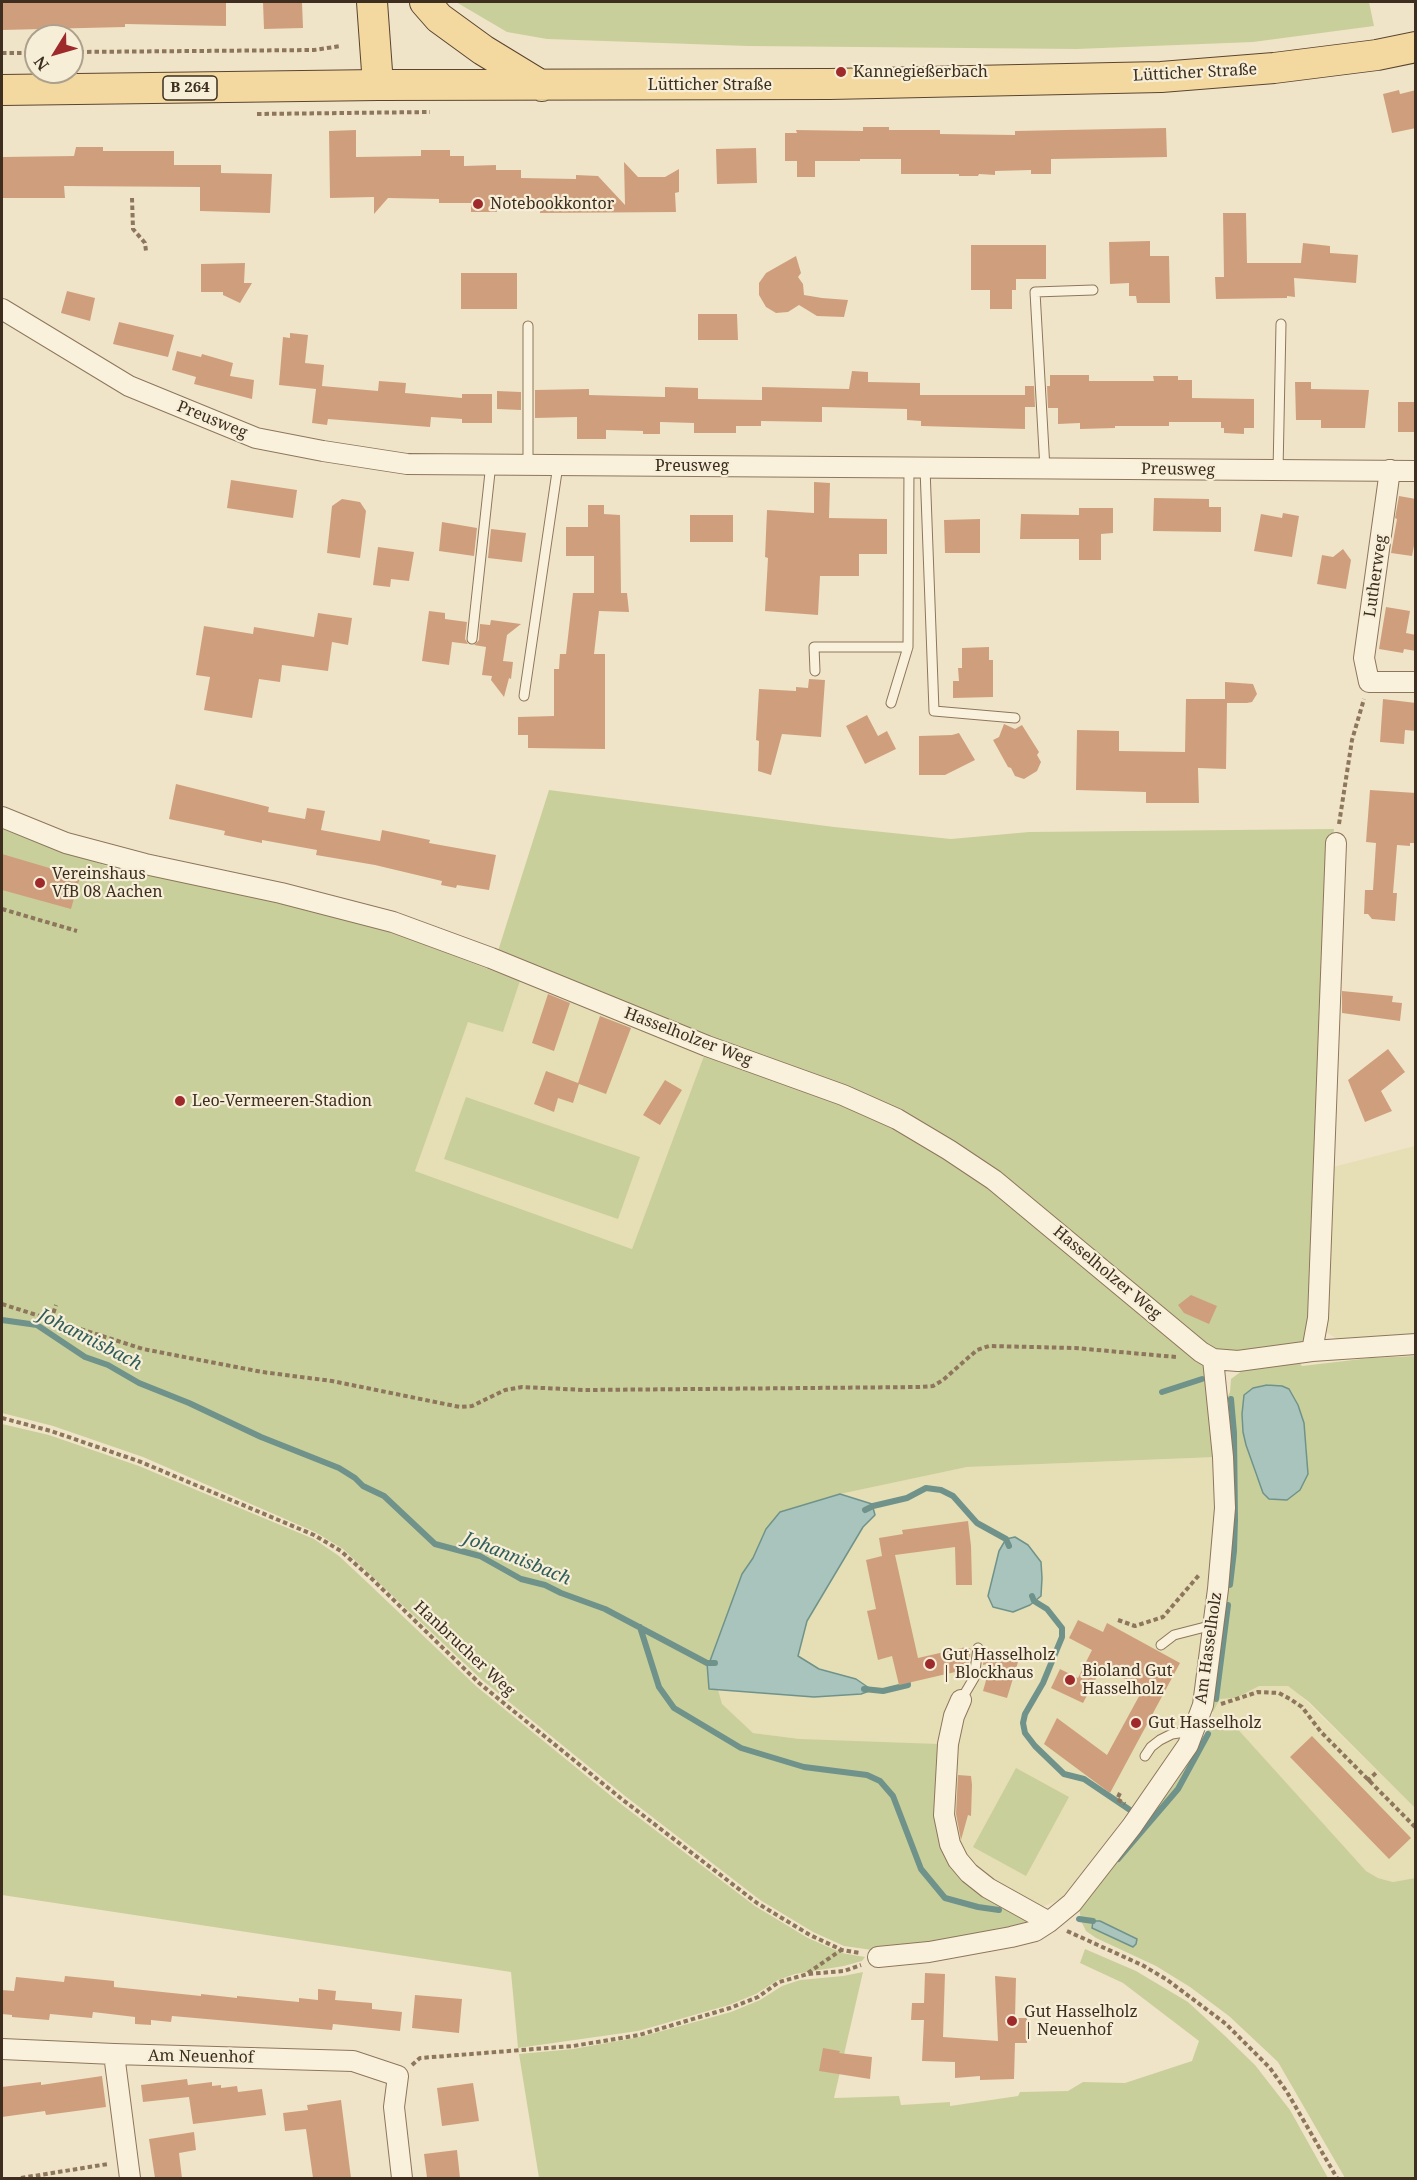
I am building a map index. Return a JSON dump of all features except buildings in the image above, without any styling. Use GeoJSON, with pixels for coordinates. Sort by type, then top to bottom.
{"type":"FeatureCollection","features":[{"type":"Feature","properties":{"kind":"main road"},"geometry":{"type":"LineString","coordinates":[[372,2],[378,85]]}},
{"type":"Feature","properties":{"kind":"main road"},"geometry":{"type":"LineString","coordinates":[[425,2],[439,18],[483,50],[543,86]]}},
{"type":"Feature","properties":{"kind":"main road","name":"Lütticher Straße"},"geometry":{"type":"LineString","coordinates":[[2,90],[378,85],[841,84],[1161,77],[1274,68],[1377,55],[1416,46]]}},
{"type":"Feature","properties":{"kind":"street","name":"Preusweg"},"geometry":{"type":"LineString","coordinates":[[2,309],[129,386],[256,438],[407,464],[1416,471]]}},
{"type":"Feature","properties":{"kind":"street","name":"Lutherweg"},"geometry":{"type":"LineString","coordinates":[[1369,682],[1364,658],[1390,470]]}},
{"type":"Feature","properties":{"kind":"street"},"geometry":{"type":"LineString","coordinates":[[1369,682],[1416,682]]}},
{"type":"Feature","properties":{"kind":"street","name":"Hasselholzer Weg"},"geometry":{"type":"LineString","coordinates":[[2,817],[66,843],[134,861],[281,893],[393,922],[491,958],[707,1046],[843,1095],[897,1119],[994,1180],[1207,1356]]}},
{"type":"Feature","properties":{"kind":"street"},"geometry":{"type":"LineString","coordinates":[[1312,1351],[1318,1318],[1336,843]]}},
{"type":"Feature","properties":{"kind":"street"},"geometry":{"type":"LineString","coordinates":[[1207,1356],[1239,1360],[1312,1351],[1416,1344]]}},
{"type":"Feature","properties":{"kind":"street","name":"Am Hasselholz"},"geometry":{"type":"LineString","coordinates":[[878,1957],[929,1952],[1011,1937],[1035,1931],[1049,1922],[1072,1903],[1132,1826],[1188,1745],[1203,1706],[1225,1508],[1223,1457],[1207,1356]]}},
{"type":"Feature","properties":{"kind":"street"},"geometry":{"type":"LineString","coordinates":[[961,1700],[954,1716],[948,1744],[944,1815],[950,1844],[958,1860],[969,1874],[988,1888],[1049,1922]]}},
{"type":"Feature","properties":{"kind":"street","name":"Am Neuenhof"},"geometry":{"type":"LineString","coordinates":[[2,2049],[114,2055],[353,2061],[398,2076]]}},
{"type":"Feature","properties":{"kind":"street"},"geometry":{"type":"LineString","coordinates":[[114,2055],[128,2170]]}},
{"type":"Feature","properties":{"kind":"street"},"geometry":{"type":"LineString","coordinates":[[398,2076],[394,2108],[402,2178]]}},
{"type":"Feature","properties":{"kind":"lane"},"geometry":{"type":"LineString","coordinates":[[1045,469],[1035,292],[1093,290]]}},
{"type":"Feature","properties":{"kind":"lane"},"geometry":{"type":"LineString","coordinates":[[1278,471],[1281,324]]}},
{"type":"Feature","properties":{"kind":"lane"},"geometry":{"type":"LineString","coordinates":[[528,326],[528,464]]}},
{"type":"Feature","properties":{"kind":"lane"},"geometry":{"type":"LineString","coordinates":[[471,639],[491,463]]}},
{"type":"Feature","properties":{"kind":"lane"},"geometry":{"type":"LineString","coordinates":[[524,696],[558,465]]}},
{"type":"Feature","properties":{"kind":"lane"},"geometry":{"type":"LineString","coordinates":[[891,703],[908,647],[917,467]]}},
{"type":"Feature","properties":{"kind":"lane"},"geometry":{"type":"LineString","coordinates":[[917,467],[933,711],[1015,718]]}},
{"type":"Feature","properties":{"kind":"lane"},"geometry":{"type":"LineString","coordinates":[[815,671],[814,647],[908,647]]}},
{"type":"Feature","properties":{"kind":"lane"},"geometry":{"type":"LineString","coordinates":[[1161,1645],[1174,1635],[1213,1625]]}},
{"type":"Feature","properties":{"kind":"lane"},"geometry":{"type":"LineString","coordinates":[[961,1700],[974,1678],[978,1648]]}},
{"type":"Feature","properties":{"kind":"lane"},"geometry":{"type":"LineString","coordinates":[[1145,1756],[1151,1747],[1166,1737],[1194,1731]]}},
{"type":"Feature","properties":{"kind":"path"},"geometry":{"type":"LineString","coordinates":[[84,52],[314,50],[341,46]]}},
{"type":"Feature","properties":{"kind":"path"},"geometry":{"type":"LineString","coordinates":[[2,53],[24,52]]}},
{"type":"Feature","properties":{"kind":"path"},"geometry":{"type":"LineString","coordinates":[[132,198],[133,229],[145,243],[146,251]]}},
{"type":"Feature","properties":{"kind":"path"},"geometry":{"type":"LineString","coordinates":[[1336,843],[1352,740],[1369,682]]}},
{"type":"Feature","properties":{"kind":"path"},"geometry":{"type":"LineString","coordinates":[[2,909],[77,931]]}},
{"type":"Feature","properties":{"kind":"path"},"geometry":{"type":"LineString","coordinates":[[2,1304],[142,1349],[262,1372],[333,1381],[460,1407],[472,1406],[505,1390],[522,1387],[585,1390],[933,1386],[977,1350],[989,1346],[1075,1348],[1183,1357],[1207,1356]]}},
{"type":"Feature","properties":{"kind":"path"},"geometry":{"type":"LineString","coordinates":[[51,1320],[56,1305]]}},
{"type":"Feature","properties":{"kind":"path","name":"Hanbrucher Weg"},"geometry":{"type":"LineString","coordinates":[[2,1418],[51,1431],[141,1462],[314,1535],[341,1551],[479,1683],[623,1800],[757,1903],[810,1935],[842,1950],[878,1957]]}},
{"type":"Feature","properties":{"kind":"path"},"geometry":{"type":"LineString","coordinates":[[1118,1620],[1135,1626],[1163,1617],[1221,1546]]}},
{"type":"Feature","properties":{"kind":"path"},"geometry":{"type":"LineString","coordinates":[[1203,1706],[1226,1704],[1258,1692],[1279,1693],[1302,1707],[1321,1732],[1416,1828]]}},
{"type":"Feature","properties":{"kind":"path"},"geometry":{"type":"LineString","coordinates":[[1368,1780],[1378,1771]]}},
{"type":"Feature","properties":{"kind":"path"},"geometry":{"type":"LineString","coordinates":[[1049,1922],[1142,1965],[1166,1979],[1226,2024],[1270,2068],[1287,2092],[1337,2178]]}},
{"type":"Feature","properties":{"kind":"path"},"geometry":{"type":"LineString","coordinates":[[808,1974],[842,1950]]}},
{"type":"Feature","properties":{"kind":"path"},"geometry":{"type":"LineString","coordinates":[[398,2076],[420,2058],[562,2047],[639,2035],[730,2008],[758,1997],[779,1983],[808,1974],[844,1971],[878,1957]]}},
{"type":"Feature","properties":{"kind":"path"},"geometry":{"type":"LineString","coordinates":[[21,2178],[128,2170]]}},
{"type":"Feature","properties":{"kind":"shaded area"},"geometry":{"type":"Polygon","coordinates":[[[520,981],[705,1053],[632,1249],[415,1171],[468,1021],[503,1031],[520,981]]]}},
{"type":"Feature","properties":{"kind":"shaded area"},"geometry":{"type":"Polygon","coordinates":[[[1415,1146],[1415,1334],[1339,1340],[1326,1332],[1333,1167],[1415,1146]]]}},
{"type":"Feature","properties":{"kind":"shaded area"},"geometry":{"type":"Polygon","coordinates":[[[1217,1457],[1216,1517],[1206,1598],[1206,1627],[1195,1701],[1181,1738],[1157,1775],[1061,1899],[1037,1909],[991,1885],[800,1739],[753,1733],[721,1704],[718,1690],[814,1697],[861,1694],[871,1690],[856,1679],[819,1669],[798,1657],[807,1621],[863,1527],[875,1515],[872,1504],[840,1494],[967,1467],[1217,1457]]]}},
{"type":"Feature","properties":{"kind":"shaded area"},"geometry":{"type":"Polygon","coordinates":[[[1259,1685],[1288,1686],[1299,1694],[1415,1808],[1415,1878],[1393,1882],[1378,1878],[1366,1871],[1223,1722],[1210,1727],[1213,1712],[1220,1699],[1236,1698],[1259,1685]]]}},
{"type":"Feature","properties":{"kind":"green space"},"geometry":{"type":"Polygon","coordinates":[[[456,2],[1369,2],[1374,26],[1253,42],[1077,49],[748,46],[547,39],[507,32],[456,2]]]}},
{"type":"Feature","properties":{"kind":"green space"},"geometry":{"type":"Polygon","coordinates":[[[549,790],[834,827],[951,839],[1029,832],[1334,829],[1313,1328],[1307,1342],[1237,1351],[1212,1350],[1052,1216],[976,1156],[930,1130],[498,951],[549,790]]]}},
{"type":"Feature","properties":{"kind":"green space"},"geometry":{"type":"Polygon","coordinates":[[[2,829],[115,869],[287,902],[383,929],[520,981],[503,1032],[468,1022],[415,1171],[632,1249],[705,1053],[842,1103],[923,1141],[979,1175],[1202,1363],[1206,1368],[1217,1457],[967,1467],[840,1494],[780,1512],[766,1529],[753,1558],[742,1574],[710,1661],[707,1663],[709,1688],[718,1690],[722,1704],[753,1733],[800,1739],[938,1744],[955,1862],[1028,1918],[1029,1924],[879,1951],[844,1946],[813,1932],[760,1900],[625,1796],[482,1680],[343,1549],[315,1532],[143,1457],[53,1426],[2,1413],[2,829]]]}},
{"type":"Feature","properties":{"kind":"green space"},"geometry":{"type":"Polygon","coordinates":[[[466,1097],[640,1157],[618,1219],[444,1159],[466,1097]]]}},
{"type":"Feature","properties":{"kind":"green space"},"geometry":{"type":"Polygon","coordinates":[[[1415,1356],[1415,1808],[1309,1702],[1288,1686],[1259,1686],[1236,1698],[1220,1699],[1213,1712],[1209,1711],[1225,1402],[1230,1392],[1231,1379],[1247,1367],[1298,1361],[1302,1366],[1370,1358],[1415,1356]],[[1275,1386],[1242,1414],[1246,1445],[1257,1478],[1308,1474],[1306,1443],[1298,1405],[1289,1389],[1275,1386]]]}},
{"type":"Feature","properties":{"kind":"green space"},"geometry":{"type":"Polygon","coordinates":[[[2,1424],[49,1435],[139,1466],[314,1539],[339,1556],[476,1686],[621,1804],[755,1906],[808,1938],[842,1953],[865,1957],[862,1961],[844,1966],[795,1974],[729,2005],[638,2031],[518,2048],[511,1972],[2,1895],[2,1424]]]}},
{"type":"Feature","properties":{"kind":"green space"},"geometry":{"type":"Polygon","coordinates":[[[1228,1721],[1366,1871],[1378,1878],[1393,1882],[1415,1878],[1415,2178],[1345,2178],[1278,2062],[1229,2016],[1190,1987],[1156,1966],[1096,1938],[1086,1931],[1081,1921],[1079,1906],[1174,1785],[1210,1727],[1228,1721]]]}},
{"type":"Feature","properties":{"kind":"green space"},"geometry":{"type":"Polygon","coordinates":[[[1016,1768],[1069,1797],[1026,1876],[973,1847],[1016,1768]]]}},
{"type":"Feature","properties":{"kind":"green space"},"geometry":{"type":"Polygon","coordinates":[[[1085,1949],[1136,1971],[1188,2002],[1224,2035],[1255,2065],[1290,2110],[1328,2178],[539,2178],[519,2054],[573,2049],[640,2037],[731,2012],[760,2000],[782,1986],[800,1980],[863,1972],[834,2098],[899,2096],[901,2105],[950,2102],[950,2106],[1018,2096],[1020,2092],[1068,2091],[1083,2082],[1125,2083],[1192,2061],[1199,2041],[1123,1983],[1080,1963],[1085,1949]]]}},
{"type":"Feature","properties":{"kind":"water"},"geometry":{"type":"Polygon","coordinates":[[[1267,1385],[1289,1389],[1304,1423],[1308,1474],[1300,1490],[1287,1500],[1269,1499],[1263,1493],[1243,1432],[1244,1395],[1253,1388],[1267,1385]]]}},
{"type":"Feature","properties":{"kind":"water"},"geometry":{"type":"Polygon","coordinates":[[[840,1494],[872,1504],[875,1515],[863,1527],[807,1621],[798,1656],[819,1669],[856,1679],[872,1690],[861,1694],[814,1697],[709,1689],[707,1663],[710,1661],[742,1574],[753,1558],[766,1529],[780,1512],[840,1494]]]}},
{"type":"Feature","properties":{"kind":"water"},"geometry":{"type":"Polygon","coordinates":[[[1015,1537],[1028,1545],[1041,1562],[1042,1578],[1041,1596],[1030,1605],[1013,1612],[993,1607],[988,1596],[999,1551],[1006,1539],[1015,1537]]]}},
{"type":"Feature","properties":{"kind":"water"},"geometry":{"type":"Polygon","coordinates":[[[1093,1921],[1100,1921],[1137,1939],[1136,1944],[1133,1947],[1092,1928],[1093,1921]]]}},
{"type":"Feature","properties":{"kind":"waterway","name":"Johannisbach"},"geometry":{"type":"LineString","coordinates":[[2,1320],[37,1325],[85,1357],[108,1365],[139,1383],[189,1403],[261,1437],[339,1468],[363,1486],[384,1496],[435,1544],[480,1556],[521,1579],[545,1585],[605,1609],[707,1663],[715,1663]]}},
{"type":"Feature","properties":{"kind":"waterway"},"geometry":{"type":"LineString","coordinates":[[1162,1392],[1202,1379]]}},
{"type":"Feature","properties":{"kind":"waterway"},"geometry":{"type":"LineString","coordinates":[[1230,1585],[1235,1520],[1234,1433],[1231,1399]]}},
{"type":"Feature","properties":{"kind":"waterway"},"geometry":{"type":"LineString","coordinates":[[865,1510],[907,1498],[926,1488],[941,1490],[953,1496],[977,1523],[1006,1539],[1009,1546]]}},
{"type":"Feature","properties":{"kind":"waterway"},"geometry":{"type":"LineString","coordinates":[[1032,1596],[1034,1601],[1047,1609],[1062,1628],[1062,1637],[1043,1683],[1025,1714],[1023,1723],[1025,1733],[1064,1774],[1084,1779],[1136,1814]]}},
{"type":"Feature","properties":{"kind":"waterway"},"geometry":{"type":"LineString","coordinates":[[1216,1699],[1228,1605]]}},
{"type":"Feature","properties":{"kind":"waterway"},"geometry":{"type":"LineString","coordinates":[[640,1627],[659,1687],[674,1708],[741,1748],[804,1767],[867,1775],[880,1781],[893,1796],[921,1869],[945,1898],[999,1910]]}},
{"type":"Feature","properties":{"kind":"waterway","name":"Johannisbach"},"geometry":{"type":"LineString","coordinates":[[864,1689],[883,1691],[908,1685],[907,1676]]}},
{"type":"Feature","properties":{"kind":"waterway"},"geometry":{"type":"LineString","coordinates":[[1118,1859],[1178,1789],[1208,1734]]}},
{"type":"Feature","properties":{"kind":"waterway"},"geometry":{"type":"LineString","coordinates":[[1079,1919],[1093,1921]]}},
{"type":"Feature","properties":{"kind":"place","name":"Kannegießerbach"},"geometry":{"type":"Point","coordinates":[841,72]}},
{"type":"Feature","properties":{"kind":"place","name":"Notebookkontor"},"geometry":{"type":"Point","coordinates":[478,204]}},
{"type":"Feature","properties":{"kind":"place","name":"Vereinshaus VfB 08 Aachen"},"geometry":{"type":"Point","coordinates":[40,883]}},
{"type":"Feature","properties":{"kind":"place","name":"Leo-Vermeeren-Stadion"},"geometry":{"type":"Point","coordinates":[180,1101]}},
{"type":"Feature","properties":{"kind":"place","name":"Gut Hasselholz | Blockhaus"},"geometry":{"type":"Point","coordinates":[930,1664]}},
{"type":"Feature","properties":{"kind":"place","name":"Bioland Gut Hasselholz"},"geometry":{"type":"Point","coordinates":[1070,1680]}},
{"type":"Feature","properties":{"kind":"place","name":"Gut Hasselholz"},"geometry":{"type":"Point","coordinates":[1136,1723]}},
{"type":"Feature","properties":{"kind":"place","name":"Gut Hasselholz | Neuenhof"},"geometry":{"type":"Point","coordinates":[1012,2021]}}]}
